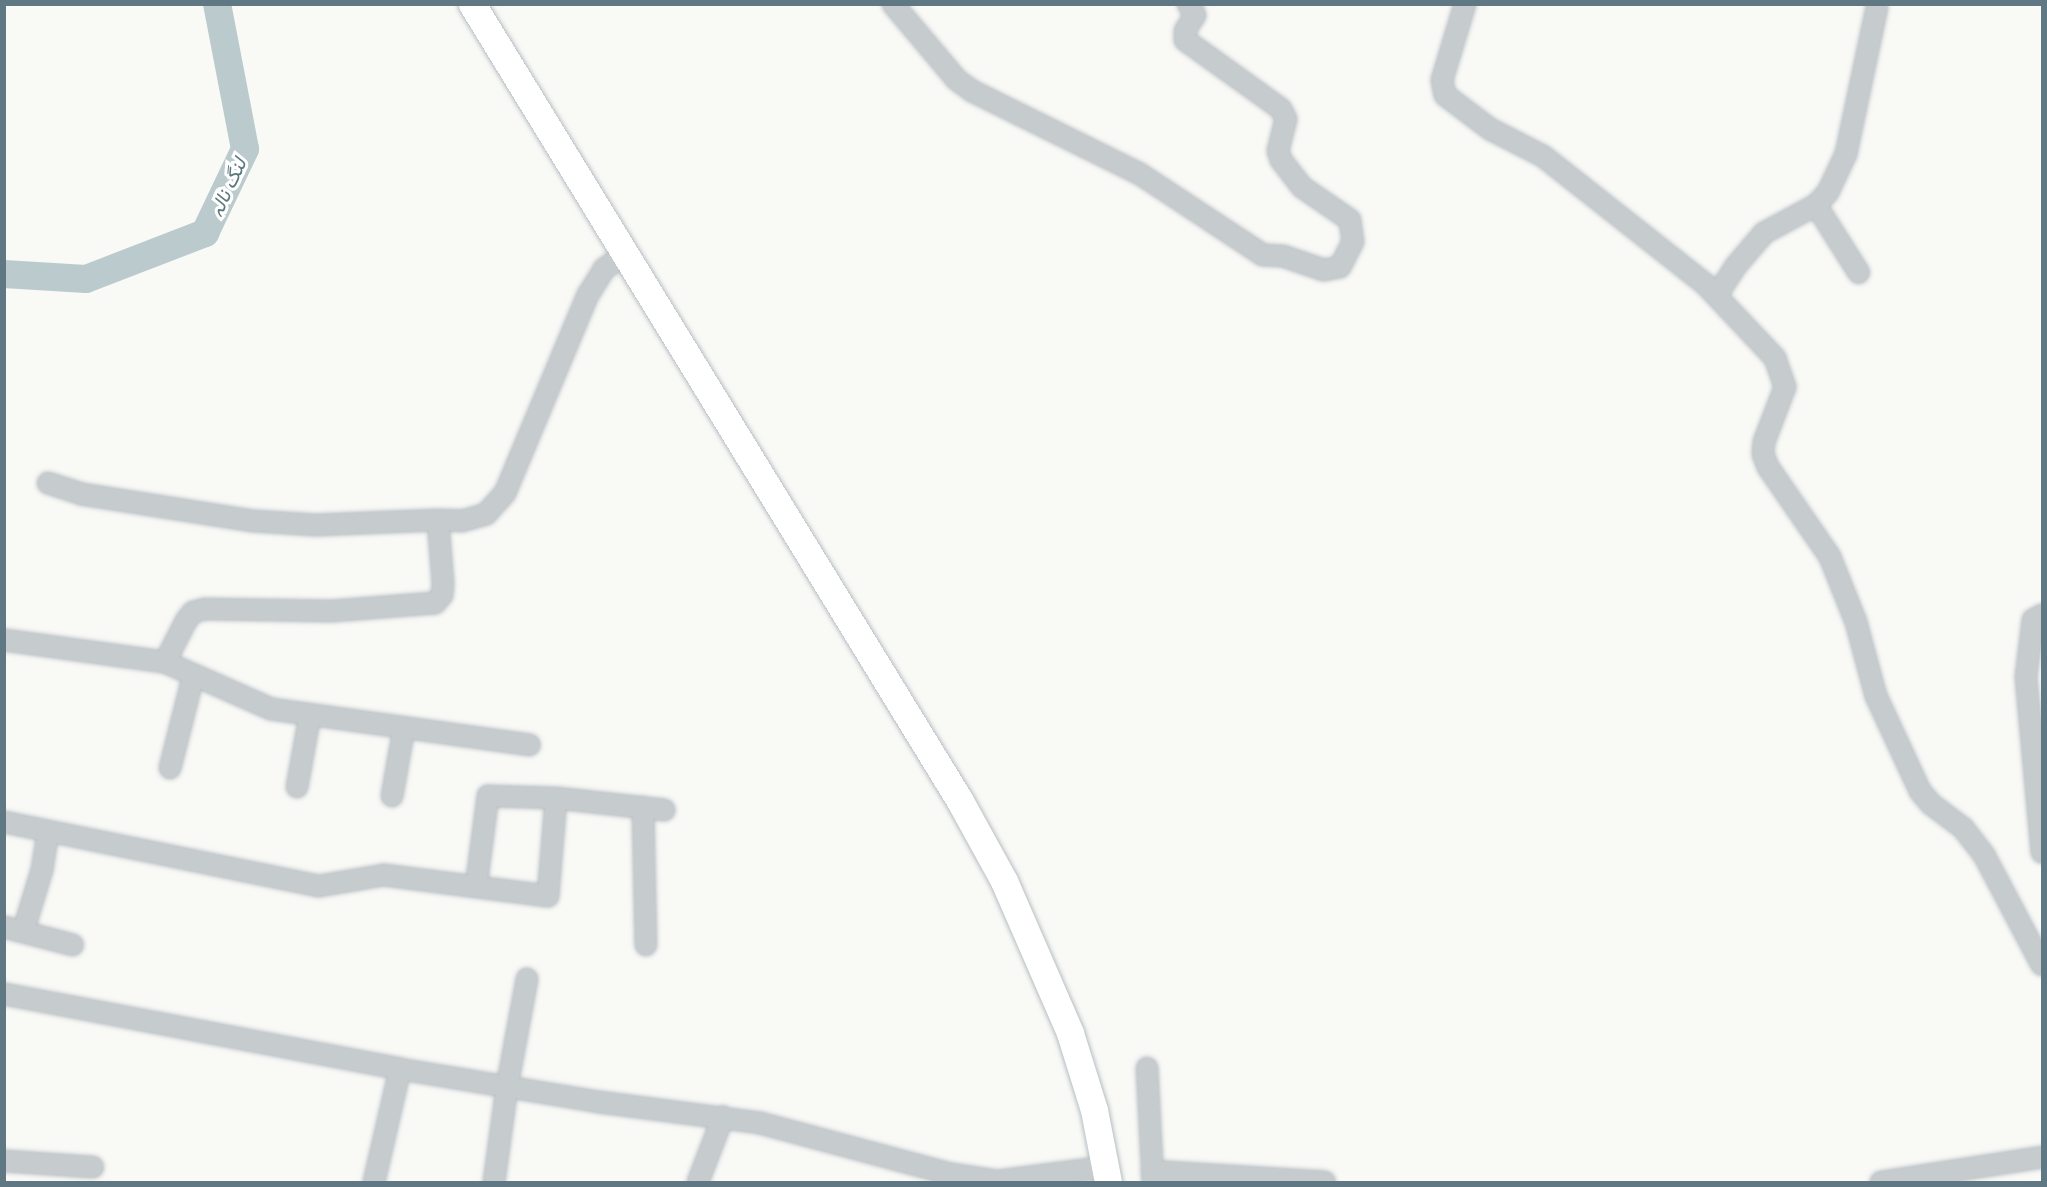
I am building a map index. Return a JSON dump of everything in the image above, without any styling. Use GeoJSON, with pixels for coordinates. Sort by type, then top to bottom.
{"type":"FeatureCollection","features":[{"type":"Feature","properties":{"kind":"main road"},"geometry":{"type":"LineString","coordinates":[[472,4],[960,801],[1004,881],[1070,1033],[1094,1110],[1107,1175]]}},
{"type":"Feature","properties":{"kind":"street"},"geometry":{"type":"LineString","coordinates":[[893,4],[957,80],[972,91],[1140,174],[1263,255],[1282,256],[1324,270],[1340,267],[1353,242],[1350,220],[1302,187],[1281,160],[1278,152],[1286,119],[1281,109],[1185,40],[1185,30],[1195,15],[1188,4]]}},
{"type":"Feature","properties":{"kind":"street"},"geometry":{"type":"LineString","coordinates":[[1465,4],[1442,80],[1445,95],[1490,129],[1543,156],[1716,296],[1775,358],[1784,376],[1785,387],[1763,454],[1776,483],[1830,557],[1856,622],[1876,696],[1920,791],[1931,804],[1963,828],[1984,855],[2043,965]]}},
{"type":"Feature","properties":{"kind":"street"},"geometry":{"type":"LineString","coordinates":[[1716,296],[1735,267],[1764,233],[1816,205],[1828,192],[1846,154],[1877,7]]}},
{"type":"Feature","properties":{"kind":"street"},"geometry":{"type":"LineString","coordinates":[[1816,205],[1859,273]]}},
{"type":"Feature","properties":{"kind":"street"},"geometry":{"type":"LineString","coordinates":[[48,483],[92,496],[254,521],[316,525],[462,521],[486,514],[505,493],[588,295],[604,269],[624,255]]}},
{"type":"Feature","properties":{"kind":"street"},"geometry":{"type":"LineString","coordinates":[[165,662],[186,621],[194,612],[206,609],[332,611],[435,603],[442,595],[443,584],[438,520]]}},
{"type":"Feature","properties":{"kind":"street"},"geometry":{"type":"LineString","coordinates":[[2043,615],[2033,620],[2026,677],[2043,852]]}},
{"type":"Feature","properties":{"kind":"street"},"geometry":{"type":"LineString","coordinates":[[4,640],[165,662],[193,677],[271,709],[530,745]]}},
{"type":"Feature","properties":{"kind":"street"},"geometry":{"type":"LineString","coordinates":[[170,768],[193,677]]}},
{"type":"Feature","properties":{"kind":"street"},"geometry":{"type":"LineString","coordinates":[[297,787],[310,715]]}},
{"type":"Feature","properties":{"kind":"street"},"geometry":{"type":"LineString","coordinates":[[392,796],[404,728]]}},
{"type":"Feature","properties":{"kind":"street"},"geometry":{"type":"LineString","coordinates":[[476,887],[488,796],[556,798],[664,810]]}},
{"type":"Feature","properties":{"kind":"street"},"geometry":{"type":"LineString","coordinates":[[4,822],[319,886],[384,875],[548,896],[556,798]]}},
{"type":"Feature","properties":{"kind":"street"},"geometry":{"type":"LineString","coordinates":[[643,807],[646,945]]}},
{"type":"Feature","properties":{"kind":"street"},"geometry":{"type":"LineString","coordinates":[[48,832],[42,870],[14,930],[73,945]]}},
{"type":"Feature","properties":{"kind":"street"},"geometry":{"type":"LineString","coordinates":[[494,1182],[507,1087],[527,979]]}},
{"type":"Feature","properties":{"kind":"street"},"geometry":{"type":"LineString","coordinates":[[4,994],[400,1069],[507,1087],[723,1117],[951,1174],[998,1181],[1107,1175]]}},
{"type":"Feature","properties":{"kind":"street"},"geometry":{"type":"LineString","coordinates":[[1147,1068],[1153,1177],[1325,1182]]}},
{"type":"Feature","properties":{"kind":"street"},"geometry":{"type":"LineString","coordinates":[[374,1182],[400,1069]]}},
{"type":"Feature","properties":{"kind":"street"},"geometry":{"type":"LineString","coordinates":[[698,1182],[723,1117]]}},
{"type":"Feature","properties":{"kind":"street"},"geometry":{"type":"LineString","coordinates":[[1881,1182],[2043,1157]]}},
{"type":"Feature","properties":{"kind":"street"},"geometry":{"type":"LineString","coordinates":[[4,1161],[93,1167]]}},
{"type":"Feature","properties":{"kind":"waterway","name":"لنگ نالہ"},"geometry":{"type":"LineString","coordinates":[[4,274],[86,279],[205,233],[245,149],[217,4]]}}]}
